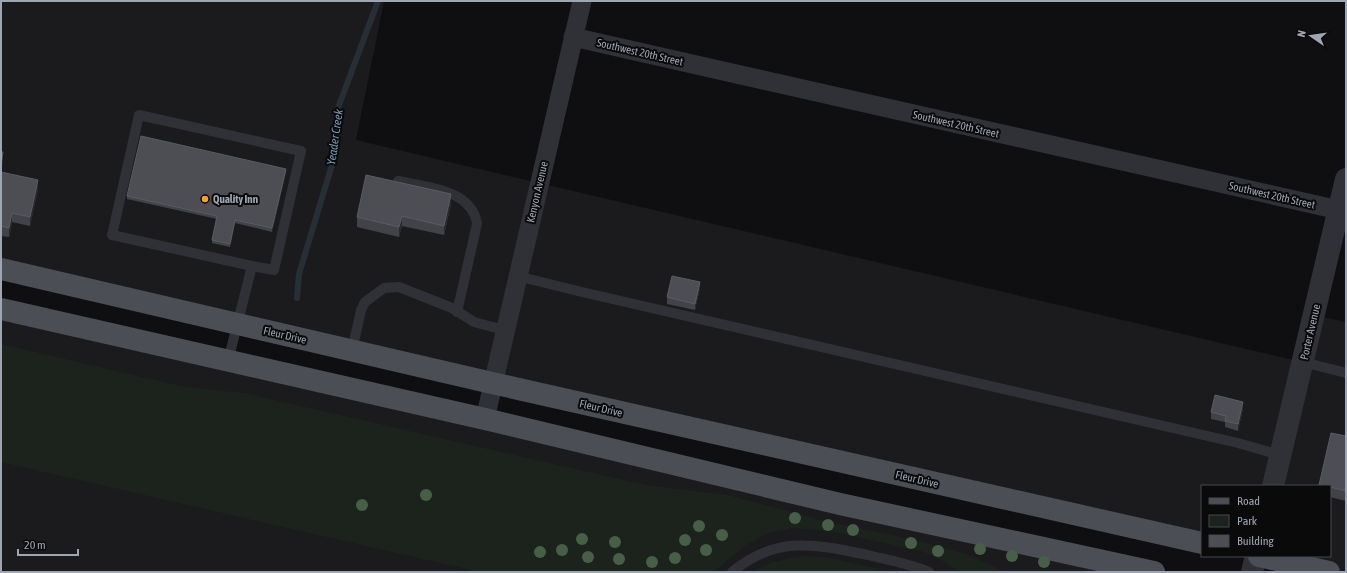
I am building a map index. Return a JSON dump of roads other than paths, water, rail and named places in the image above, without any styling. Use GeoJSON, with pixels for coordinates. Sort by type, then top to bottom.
{"type":"FeatureCollection","features":[{"type":"Feature","properties":{"kind":"main road","name":"Fleur Drive"},"geometry":{"type":"LineString","coordinates":[[1,270],[492,383],[1201,543]]}},
{"type":"Feature","properties":{"kind":"main road"},"geometry":{"type":"LineString","coordinates":[[1,309],[485,419],[840,504],[1154,572]]}},
{"type":"Feature","properties":{"kind":"main road"},"geometry":{"type":"LineString","coordinates":[[1262,557],[1329,572]]}},
{"type":"Feature","properties":{"kind":"street","name":"Kenyon Avenue"},"geometry":{"type":"LineString","coordinates":[[485,419],[504,330],[582,1]]}},
{"type":"Feature","properties":{"kind":"street","name":"Southwest 20th Street"},"geometry":{"type":"LineString","coordinates":[[573,37],[1339,210]]}},
{"type":"Feature","properties":{"kind":"street","name":"Porter Avenue"},"geometry":{"type":"LineString","coordinates":[[1273,485],[1346,178]]}},
{"type":"Feature","properties":{"kind":"street"},"geometry":{"type":"LineString","coordinates":[[1252,572],[1257,557]]}},
{"type":"Feature","properties":{"kind":"lane"},"geometry":{"type":"LineString","coordinates":[[139,115],[301,150],[274,270],[252,266],[112,235],[139,115]]}},
{"type":"Feature","properties":{"kind":"lane"},"geometry":{"type":"LineString","coordinates":[[398,181],[453,194],[466,204],[476,217],[477,224],[457,312]]}},
{"type":"Feature","properties":{"kind":"lane"},"geometry":{"type":"LineString","coordinates":[[228,361],[252,266]]}},
{"type":"Feature","properties":{"kind":"lane"},"geometry":{"type":"LineString","coordinates":[[517,276],[1238,443],[1280,455]]}},
{"type":"Feature","properties":{"kind":"lane"},"geometry":{"type":"LineString","coordinates":[[352,350],[361,310],[365,302],[384,288],[399,287],[452,308],[474,322],[504,330]]}},
{"type":"Feature","properties":{"kind":"lane"},"geometry":{"type":"LineString","coordinates":[[1303,362],[1346,373]]}},
{"type":"Feature","properties":{"kind":"lane"},"geometry":{"type":"LineString","coordinates":[[732,572],[762,552],[783,546],[801,544],[836,548],[916,566],[929,572]]}},
{"type":"Feature","properties":{"kind":"waterway","name":"Yeader Creek"},"geometry":{"type":"LineString","coordinates":[[297,298],[299,274],[335,155],[338,108],[378,1]]}},
{"type":"Feature","properties":{"kind":"place","name":"Quality Inn"},"geometry":{"type":"Point","coordinates":[205,199]}}]}
